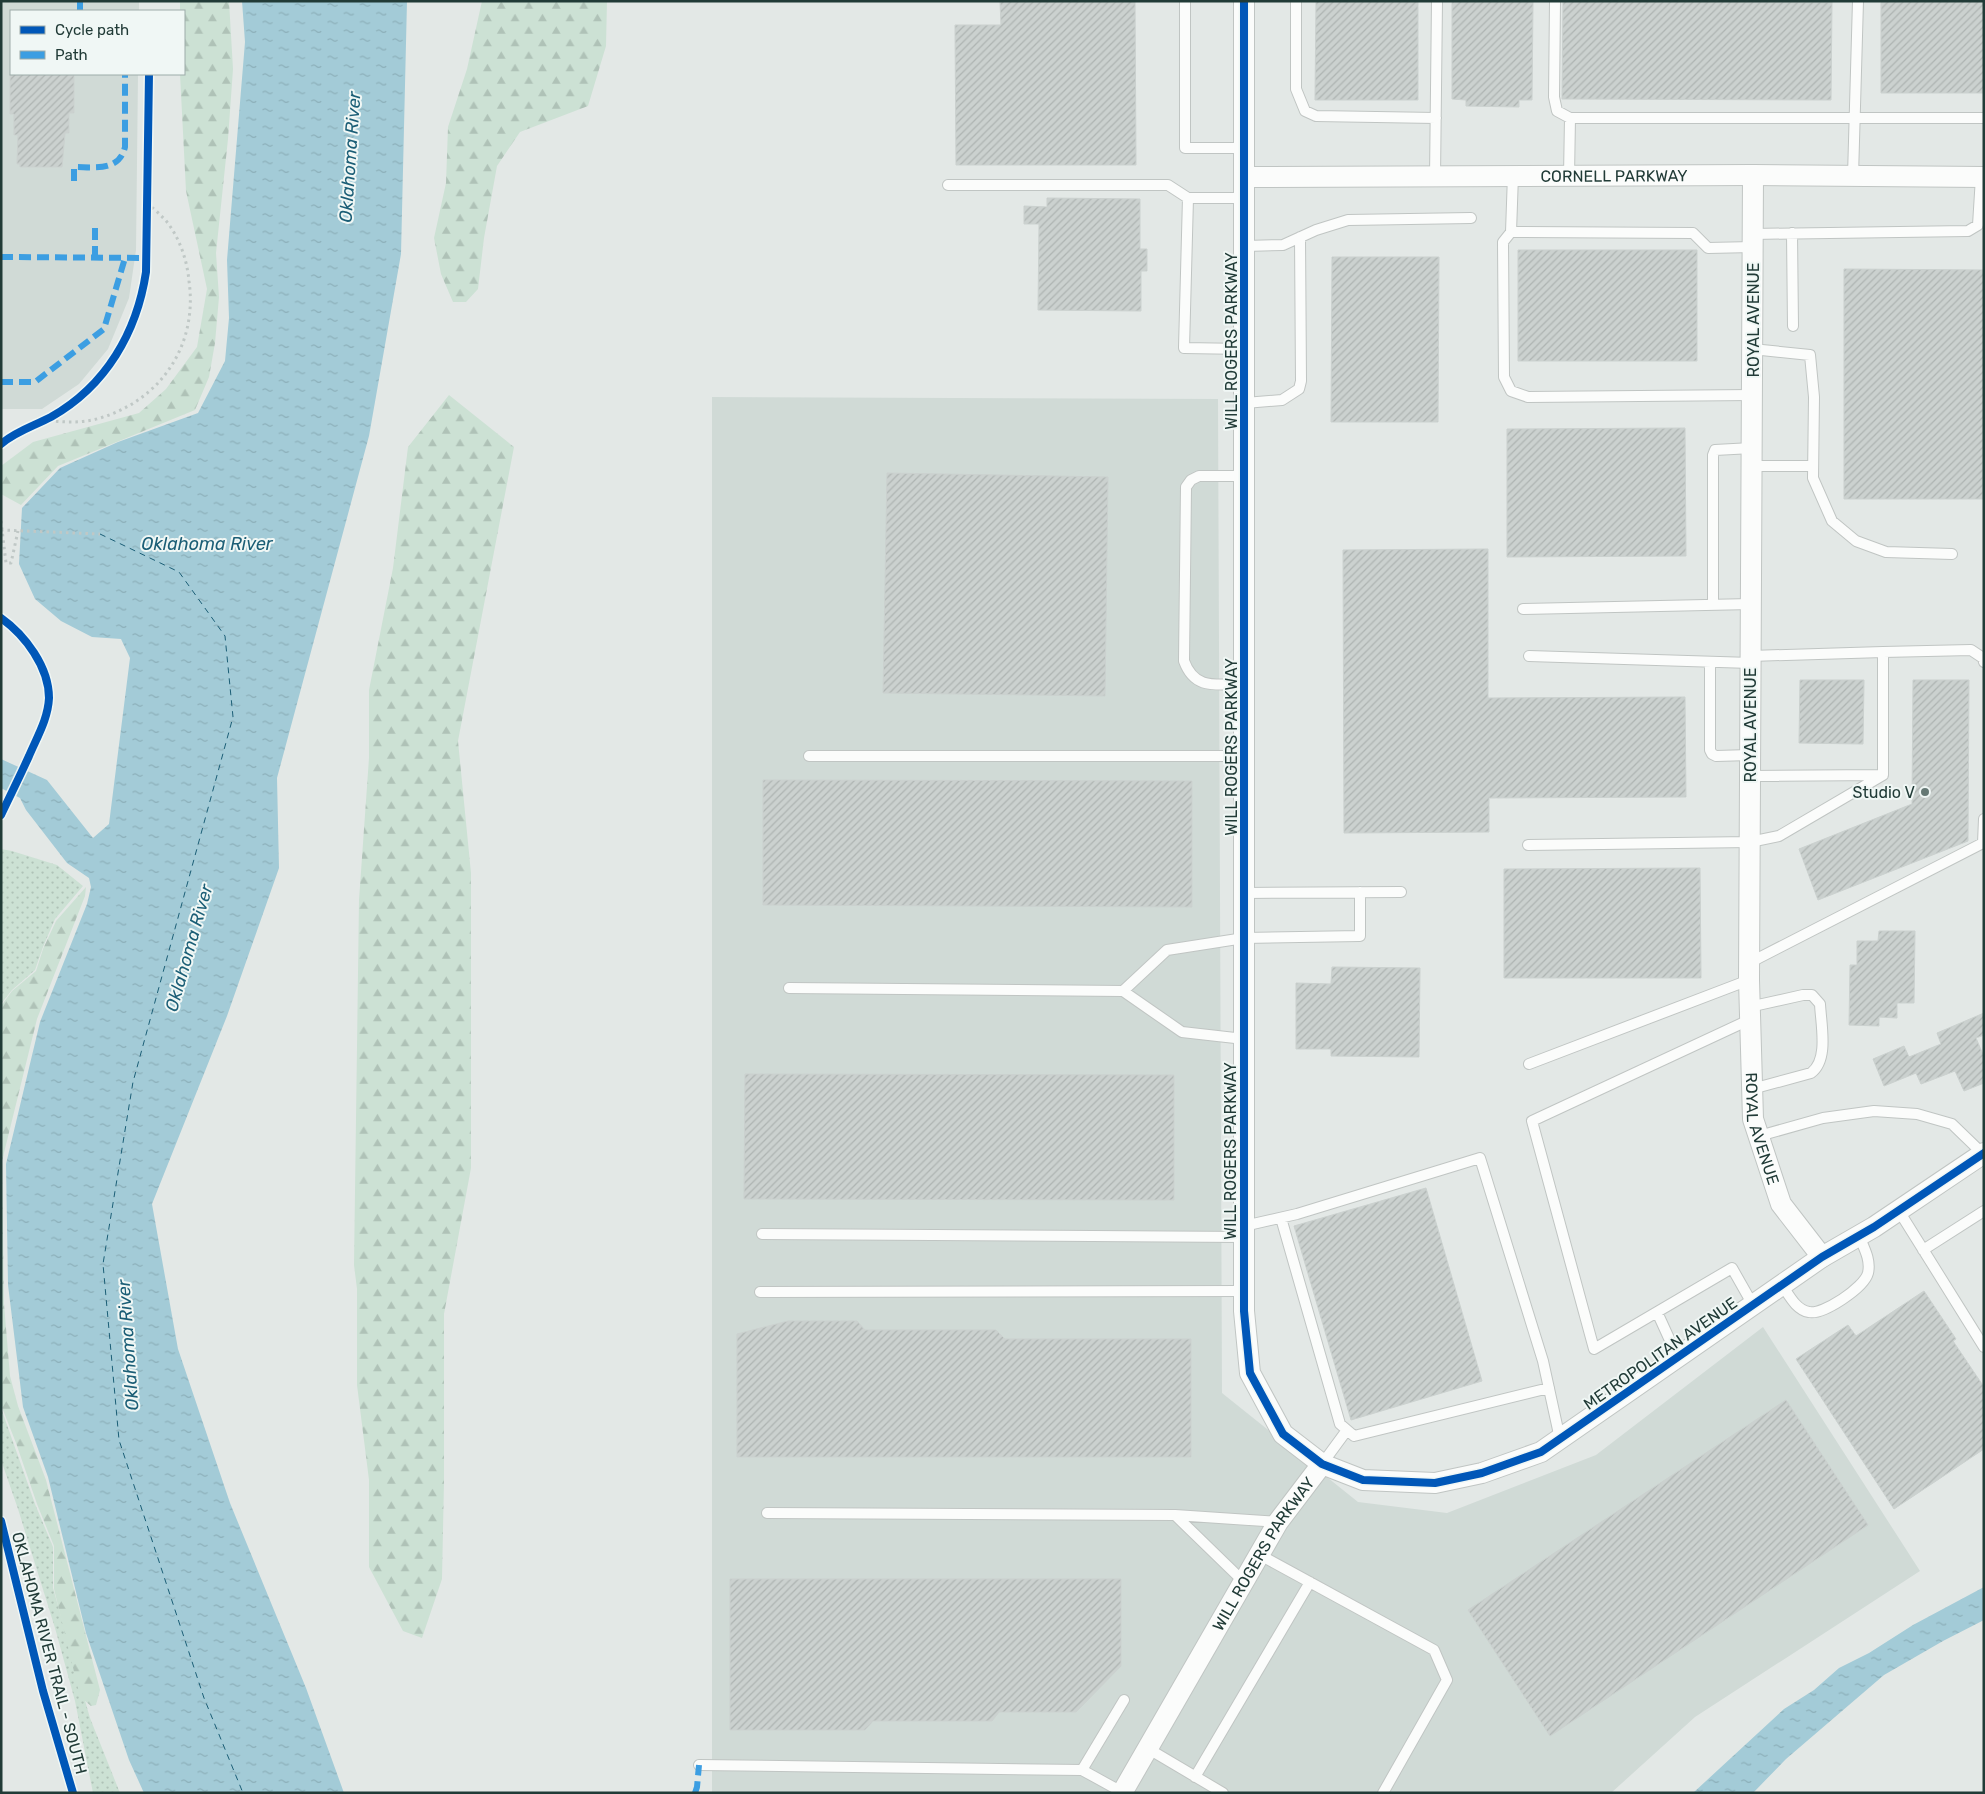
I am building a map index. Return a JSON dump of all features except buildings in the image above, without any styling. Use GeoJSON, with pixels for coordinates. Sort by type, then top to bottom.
{"type":"FeatureCollection","features":[{"type":"Feature","properties":{"kind":"street","name":"WILL ROGERS PARKWAY"},"geometry":{"type":"LineString","coordinates":[[1122,1792],[1278,1522],[1322,1464],[1283,1434],[1250,1374],[1244,1311],[1244,1]]}},
{"type":"Feature","properties":{"kind":"street","name":"CORNELL PARKWAY"},"geometry":{"type":"LineString","coordinates":[[1245,177],[1753,175],[1982,177]]}},
{"type":"Feature","properties":{"kind":"street","name":"ROYAL AVENUE"},"geometry":{"type":"LineString","coordinates":[[1753,175],[1749,972],[1753,1118],[1781,1204],[1822,1257]]}},
{"type":"Feature","properties":{"kind":"street","name":"METROPOLITAN AVENUE"},"geometry":{"type":"LineString","coordinates":[[1322,1464],[1363,1480],[1435,1482],[1482,1473],[1541,1452],[1822,1257],[1899,1211],[1983,1154]]}},
{"type":"Feature","properties":{"kind":"lane"},"geometry":{"type":"LineString","coordinates":[[1185,1],[1185,148],[1244,148]]}},
{"type":"Feature","properties":{"kind":"lane"},"geometry":{"type":"LineString","coordinates":[[1296,1],[1296,89],[1305,111],[1316,116],[1436,118]]}},
{"type":"Feature","properties":{"kind":"lane"},"geometry":{"type":"LineString","coordinates":[[1435,176],[1438,1]]}},
{"type":"Feature","properties":{"kind":"lane"},"geometry":{"type":"LineString","coordinates":[[1555,1],[1554,97],[1557,111],[1570,118],[1984,118]]}},
{"type":"Feature","properties":{"kind":"lane"},"geometry":{"type":"LineString","coordinates":[[1853,176],[1858,1]]}},
{"type":"Feature","properties":{"kind":"lane"},"geometry":{"type":"LineString","coordinates":[[1569,176],[1570,118]]}},
{"type":"Feature","properties":{"kind":"lane"},"geometry":{"type":"LineString","coordinates":[[1512,176],[1510,232],[1503,242],[1504,377],[1511,391],[1528,398],[1752,395]]}},
{"type":"Feature","properties":{"kind":"lane"},"geometry":{"type":"LineString","coordinates":[[1510,232],[1693,233],[1708,248],[1792,233],[1968,231],[1978,225],[1982,177]]}},
{"type":"Feature","properties":{"kind":"lane"},"geometry":{"type":"LineString","coordinates":[[948,185],[1168,185],[1188,198],[1245,198]]}},
{"type":"Feature","properties":{"kind":"lane"},"geometry":{"type":"LineString","coordinates":[[1188,198],[1184,348],[1244,349]]}},
{"type":"Feature","properties":{"kind":"lane"},"geometry":{"type":"LineString","coordinates":[[1245,246],[1283,245],[1348,220],[1471,218]]}},
{"type":"Feature","properties":{"kind":"lane"},"geometry":{"type":"LineString","coordinates":[[1792,233],[1793,326]]}},
{"type":"Feature","properties":{"kind":"lane"},"geometry":{"type":"LineString","coordinates":[[1244,403],[1282,400],[1299,389],[1301,381],[1300,237]]}},
{"type":"Feature","properties":{"kind":"lane"},"geometry":{"type":"LineString","coordinates":[[1752,349],[1810,355],[1814,398],[1813,478],[1832,521],[1856,541],[1886,552],[1952,554]]}},
{"type":"Feature","properties":{"kind":"lane"},"geometry":{"type":"LineString","coordinates":[[1712,605],[1712,455],[1715,450],[1812,466]]}},
{"type":"Feature","properties":{"kind":"lane"},"geometry":{"type":"LineString","coordinates":[[1244,476],[1199,476],[1191,480],[1186,487],[1184,651],[1184,661],[1189,673],[1196,680],[1208,684],[1244,684]]}},
{"type":"Feature","properties":{"kind":"lane"},"geometry":{"type":"LineString","coordinates":[[1523,609],[1751,604]]}},
{"type":"Feature","properties":{"kind":"lane"},"geometry":{"type":"LineString","coordinates":[[1529,656],[1710,662],[1883,652],[1971,650],[1983,658],[1984,662]]}},
{"type":"Feature","properties":{"kind":"lane"},"geometry":{"type":"LineString","coordinates":[[1883,652],[1883,775]]}},
{"type":"Feature","properties":{"kind":"lane"},"geometry":{"type":"LineString","coordinates":[[1710,662],[1710,750],[1716,756],[1750,755]]}},
{"type":"Feature","properties":{"kind":"lane"},"geometry":{"type":"LineString","coordinates":[[808,756],[1244,756]]}},
{"type":"Feature","properties":{"kind":"lane"},"geometry":{"type":"LineString","coordinates":[[1750,776],[1883,775]]}},
{"type":"Feature","properties":{"kind":"lane"},"geometry":{"type":"LineString","coordinates":[[1528,845],[1750,842],[1779,836],[1883,775]]}},
{"type":"Feature","properties":{"kind":"lane"},"geometry":{"type":"LineString","coordinates":[[1529,1064],[1749,972],[1983,842],[1984,819]]}},
{"type":"Feature","properties":{"kind":"lane"},"geometry":{"type":"LineString","coordinates":[[1123,991],[1167,950],[1244,938],[1360,936],[1360,892]]}},
{"type":"Feature","properties":{"kind":"lane"},"geometry":{"type":"LineString","coordinates":[[1244,893],[1401,892]]}},
{"type":"Feature","properties":{"kind":"lane"},"geometry":{"type":"LineString","coordinates":[[789,988],[1123,991],[1182,1032],[1244,1039]]}},
{"type":"Feature","properties":{"kind":"lane"},"geometry":{"type":"LineString","coordinates":[[1752,1089],[1811,1073],[1817,1068],[1822,1058],[1820,1004],[1812,995],[1803,995],[1749,1013],[1532,1121],[1594,1349],[1732,1268],[1753,1305]]}},
{"type":"Feature","properties":{"kind":"lane"},"geometry":{"type":"LineString","coordinates":[[1759,1136],[1823,1118],[1865,1112],[1918,1114],[1952,1124],[1983,1154]]}},
{"type":"Feature","properties":{"kind":"lane"},"geometry":{"type":"LineString","coordinates":[[762,1234],[1244,1232],[1282,1218],[1480,1158],[1543,1361],[1560,1439]]}},
{"type":"Feature","properties":{"kind":"lane"},"geometry":{"type":"LineString","coordinates":[[1899,1211],[1984,1347]]}},
{"type":"Feature","properties":{"kind":"lane"},"geometry":{"type":"LineString","coordinates":[[1923,1250],[1984,1212]]}},
{"type":"Feature","properties":{"kind":"lane"},"geometry":{"type":"LineString","coordinates":[[1282,1218],[1340,1424],[1354,1436],[1549,1388]]}},
{"type":"Feature","properties":{"kind":"lane"},"geometry":{"type":"LineString","coordinates":[[1782,1285],[1797,1307],[1808,1312],[1818,1312],[1827,1308],[1859,1287],[1868,1274],[1868,1258],[1859,1236]]}},
{"type":"Feature","properties":{"kind":"lane"},"geometry":{"type":"LineString","coordinates":[[760,1292],[1244,1291]]}},
{"type":"Feature","properties":{"kind":"lane"},"geometry":{"type":"LineString","coordinates":[[1657,1312],[1678,1358]]}},
{"type":"Feature","properties":{"kind":"lane"},"geometry":{"type":"LineString","coordinates":[[1322,1464],[1348,1430]]}},
{"type":"Feature","properties":{"kind":"lane"},"geometry":{"type":"LineString","coordinates":[[767,1513],[1175,1516],[1278,1522]]}},
{"type":"Feature","properties":{"kind":"lane"},"geometry":{"type":"LineString","coordinates":[[1175,1516],[1244,1582]]}},
{"type":"Feature","properties":{"kind":"lane"},"geometry":{"type":"LineString","coordinates":[[1260,1555],[1434,1650],[1448,1680],[1383,1793]]}},
{"type":"Feature","properties":{"kind":"lane"},"geometry":{"type":"LineString","coordinates":[[1195,1777],[1310,1582]]}},
{"type":"Feature","properties":{"kind":"lane"},"geometry":{"type":"LineString","coordinates":[[1082,1770],[1124,1700]]}},
{"type":"Feature","properties":{"kind":"lane"},"geometry":{"type":"LineString","coordinates":[[1147,1748],[1223,1793]]}},
{"type":"Feature","properties":{"kind":"lane"},"geometry":{"type":"LineString","coordinates":[[699,1765],[1082,1770],[1122,1792]]}},
{"type":"Feature","properties":{"kind":"path"},"geometry":{"type":"LineString","coordinates":[[147,216],[148,193]]}},
{"type":"Feature","properties":{"kind":"path"},"geometry":{"type":"LineString","coordinates":[[39,422],[84,422],[111,414],[135,402],[150,391],[178,355],[185,340],[190,319],[191,296],[188,270],[182,247],[166,221],[148,203]]}},
{"type":"Feature","properties":{"kind":"path"},"geometry":{"type":"LineString","coordinates":[[39,422],[57,413]]}},
{"type":"Feature","properties":{"kind":"path"},"geometry":{"type":"LineString","coordinates":[[1,521],[6,563],[11,563],[18,531]]}},
{"type":"Feature","properties":{"kind":"path"},"geometry":{"type":"LineString","coordinates":[[2,530],[100,534]]}},
{"type":"Feature","properties":{"kind":"shaded area"},"geometry":{"type":"Polygon","coordinates":[[[1,1],[139,1],[139,10],[10,10],[10,75],[138,75],[136,250],[129,298],[108,349],[79,384],[42,409],[1,409],[1,1]]]}},
{"type":"Feature","properties":{"kind":"shaded area"},"geometry":{"type":"Polygon","coordinates":[[[712,397],[1218,399],[1222,1393],[1358,1502],[1447,1513],[1596,1455],[1763,1327],[1920,1571],[1695,1717],[1611,1793],[712,1793],[712,397]]]}},
{"type":"Feature","properties":{"kind":"green space"},"geometry":{"type":"Polygon","coordinates":[[[180,1],[229,1],[233,69],[216,253],[219,297],[215,343],[209,377],[195,410],[58,466],[21,505],[1,494],[1,466],[33,442],[139,413],[166,389],[197,347],[207,289],[186,191],[180,75],[185,75],[185,10],[180,10],[180,1]]]}},
{"type":"Feature","properties":{"kind":"green space"},"geometry":{"type":"Polygon","coordinates":[[[482,1],[607,1],[606,46],[588,106],[520,132],[497,166],[484,238],[478,289],[466,302],[453,302],[441,274],[434,238],[446,183],[448,127],[467,69],[482,1]]]}},
{"type":"Feature","properties":{"kind":"green space"},"geometry":{"type":"Polygon","coordinates":[[[449,395],[514,447],[458,741],[471,873],[471,1168],[444,1314],[442,1579],[422,1638],[403,1631],[369,1567],[369,1480],[357,1385],[357,1289],[354,1265],[359,900],[369,758],[369,690],[393,568],[408,447],[449,395]]]}},
{"type":"Feature","properties":{"kind":"green space"},"geometry":{"type":"Polygon","coordinates":[[[1,849],[57,865],[83,886],[55,919],[35,970],[12,990],[1,1004],[1,849]]]}},
{"type":"Feature","properties":{"kind":"green space"},"geometry":{"type":"Polygon","coordinates":[[[86,887],[85,896],[37,1019],[2,1161],[4,1304],[10,1376],[18,1406],[46,1480],[100,1690],[96,1705],[91,1706],[84,1700],[78,1688],[54,1589],[54,1546],[1,1405],[1,1006],[12,991],[36,971],[43,949],[56,921],[86,887]]]}},
{"type":"Feature","properties":{"kind":"green space"},"geometry":{"type":"Polygon","coordinates":[[[1,1408],[35,1504],[53,1547],[53,1588],[90,1718],[120,1793],[93,1793],[75,1701],[55,1628],[1,1460],[1,1408]]]}},
{"type":"Feature","properties":{"kind":"water","name":"Oklahoma River"},"geometry":{"type":"Polygon","coordinates":[[[242,1],[407,1],[401,254],[369,436],[277,778],[279,868],[227,1016],[152,1204],[178,1349],[230,1503],[306,1688],[344,1793],[144,1793],[129,1760],[86,1633],[48,1477],[23,1407],[8,1285],[6,1164],[40,1022],[87,904],[91,887],[89,878],[67,863],[26,810],[20,798],[1,788],[1,759],[47,780],[93,838],[109,824],[130,658],[121,639],[92,637],[61,621],[35,599],[19,564],[22,508],[60,468],[118,442],[198,413],[225,361],[229,318],[227,260],[245,42],[242,1]]]}},
{"type":"Feature","properties":{"kind":"water"},"geometry":{"type":"Polygon","coordinates":[[[1984,1587],[1984,1620],[1884,1675],[1786,1759],[1753,1793],[1693,1793],[1784,1709],[1814,1690],[1839,1668],[1869,1653],[1913,1625],[1984,1587]]]}},
{"type":"Feature","properties":{"kind":"ferry route"},"geometry":{"type":"LineString","coordinates":[[100,534],[179,572],[225,636],[233,717],[133,1082],[103,1264],[119,1440],[204,1698],[243,1793]]}},
{"type":"Feature","properties":{"kind":"marked path"},"geometry":{"type":"LineString","coordinates":[[80,1],[80,10]]}},
{"type":"Feature","properties":{"kind":"marked path"},"geometry":{"type":"LineString","coordinates":[[74,181],[74,167],[105,166],[117,161],[122,155],[125,147],[125,75]]}},
{"type":"Feature","properties":{"kind":"marked path"},"geometry":{"type":"LineString","coordinates":[[95,227],[95,258]]}},
{"type":"Feature","properties":{"kind":"marked path"},"geometry":{"type":"LineString","coordinates":[[1,257],[147,258]]}},
{"type":"Feature","properties":{"kind":"marked path"},"geometry":{"type":"LineString","coordinates":[[1,382],[35,382],[104,329],[125,258]]}},
{"type":"Feature","properties":{"kind":"marked path"},"geometry":{"type":"LineString","coordinates":[[695,1793],[699,1765]]}},
{"type":"Feature","properties":{"kind":"cycle path"},"geometry":{"type":"LineString","coordinates":[[1244,1],[1244,1311],[1250,1373],[1283,1434],[1322,1464],[1363,1480],[1435,1483],[1482,1473],[1541,1452],[1822,1257],[1874,1227],[1984,1153]]}},
{"type":"Feature","properties":{"kind":"cycle path"},"geometry":{"type":"LineString","coordinates":[[1,444],[19,432],[51,417],[88,390],[116,355],[135,316],[146,272],[149,75]]}},
{"type":"Feature","properties":{"kind":"cycle path"},"geometry":{"type":"LineString","coordinates":[[1,618],[19,633],[34,653],[45,675],[49,698],[42,728],[1,815]]}},
{"type":"Feature","properties":{"kind":"cycle path","name":"OKLAHOMA RIVER TRAIL - SOUTH"},"geometry":{"type":"LineString","coordinates":[[1,1521],[43,1691],[73,1793]]}},
{"type":"Feature","properties":{"kind":"place","name":"Studio V"},"geometry":{"type":"Point","coordinates":[1925,792]}}]}
